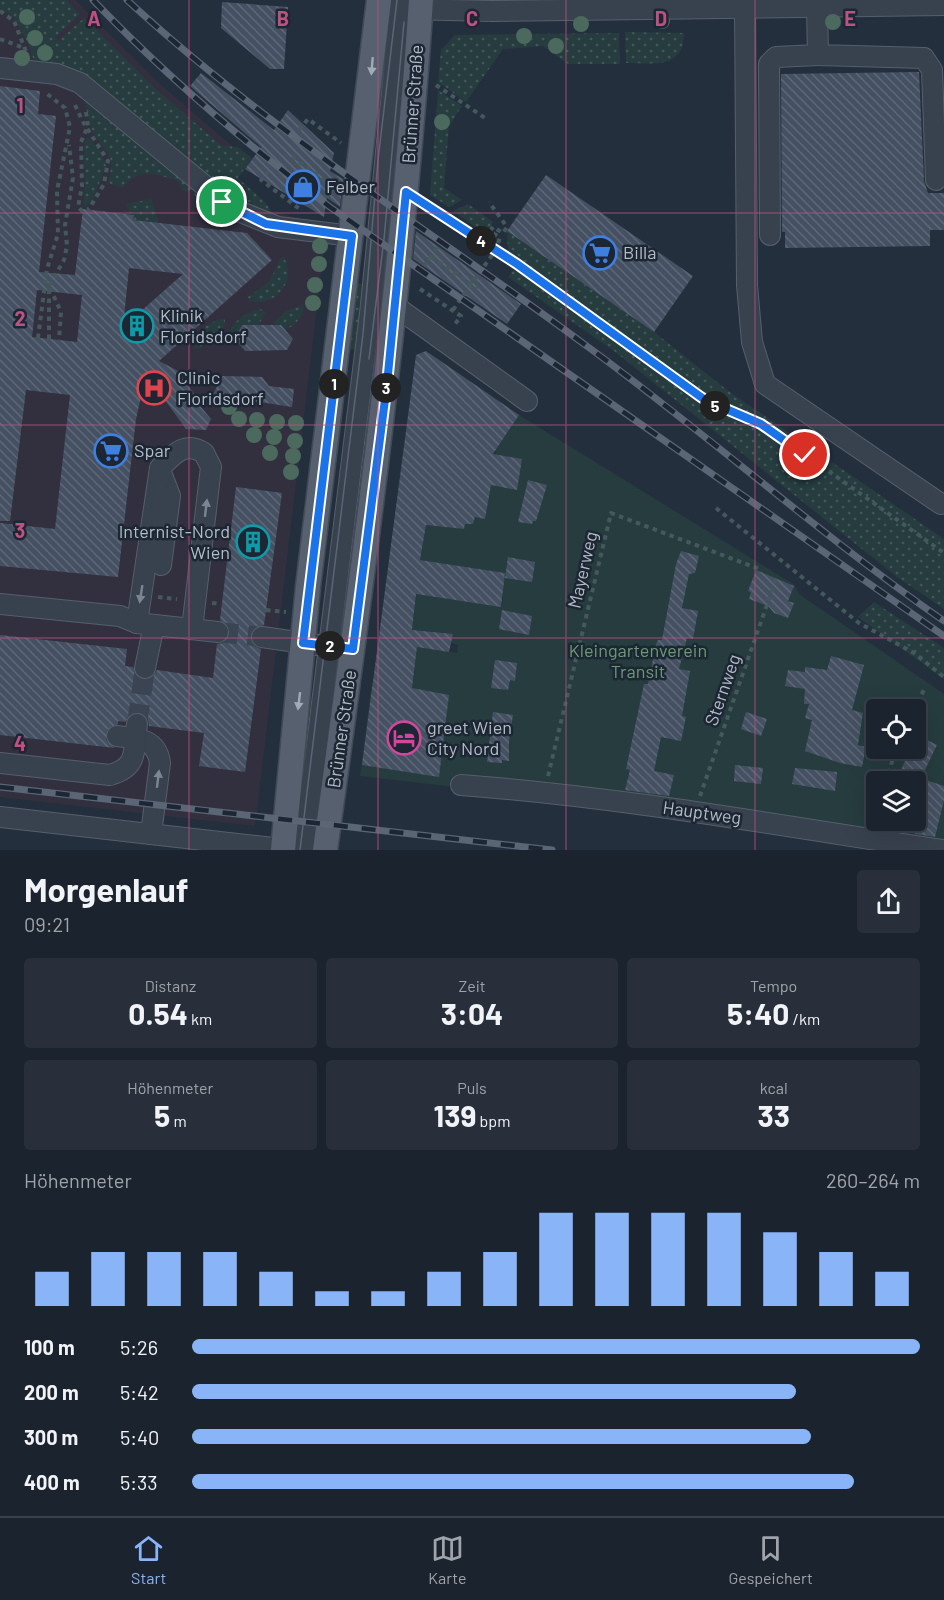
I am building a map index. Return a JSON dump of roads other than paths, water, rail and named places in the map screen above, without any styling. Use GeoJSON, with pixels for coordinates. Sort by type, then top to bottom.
{"type":"FeatureCollection","features":[{"type":"Feature","properties":{"kind":"main road","name":"Brünner Straße"},"geometry":{"type":"LineString","coordinates":[[325,850],[353,649],[395,306],[406,192],[400,4]]}},
{"type":"Feature","properties":{"kind":"main road"},"geometry":{"type":"LineString","coordinates":[[290,850],[303,643],[352,236],[400,4]]}},
{"type":"Feature","properties":{"kind":"street"},"geometry":{"type":"LineString","coordinates":[[0,817],[290,850],[328,646],[371,305],[400,4],[817,8],[944,5]]}},
{"type":"Feature","properties":{"kind":"street"},"geometry":{"type":"LineString","coordinates":[[745,7],[747,285],[752,342],[765,384],[941,504]]}},
{"type":"Feature","properties":{"kind":"street"},"geometry":{"type":"LineString","coordinates":[[817,8],[818,55]]}},
{"type":"Feature","properties":{"kind":"street"},"geometry":{"type":"LineString","coordinates":[[770,235],[769,64],[776,57],[818,55],[924,58],[932,70],[936,180]]}},
{"type":"Feature","properties":{"kind":"street"},"geometry":{"type":"LineString","coordinates":[[0,68],[42,72],[72,79],[233,209],[278,227],[352,236]]}},
{"type":"Feature","properties":{"kind":"street"},"geometry":{"type":"LineString","coordinates":[[395,306],[527,401]]}},
{"type":"Feature","properties":{"kind":"street"},"geometry":{"type":"LineString","coordinates":[[145,668],[145,624],[160,468],[178,450],[188,448],[204,453],[211,467],[192,629]]}},
{"type":"Feature","properties":{"kind":"street"},"geometry":{"type":"LineString","coordinates":[[160,468],[170,496],[161,565]]}},
{"type":"Feature","properties":{"kind":"street"},"geometry":{"type":"LineString","coordinates":[[0,604],[120,616],[145,624],[218,632]]}},
{"type":"Feature","properties":{"kind":"street"},"geometry":{"type":"LineString","coordinates":[[262,637],[353,649]]}},
{"type":"Feature","properties":{"kind":"street"},"geometry":{"type":"LineString","coordinates":[[0,763],[110,775],[126,771],[132,762],[130,732],[153,744],[158,752],[160,763],[151,834]]}},
{"type":"Feature","properties":{"kind":"street","name":"Hauptweg"},"geometry":{"type":"LineString","coordinates":[[461,785],[544,791],[695,810],[942,850]]}},
{"type":"Feature","properties":{"kind":"tunnel"},"geometry":{"type":"LineString","coordinates":[[218,632],[262,637]]}},
{"type":"Feature","properties":{"kind":"tunnel"},"geometry":{"type":"LineString","coordinates":[[137,724],[145,668]]}},
{"type":"Feature","properties":{"kind":"tram line"},"geometry":{"type":"LineString","coordinates":[[300,850],[363,334],[378,160],[397,0]]}},
{"type":"Feature","properties":{"kind":"tram line"},"geometry":{"type":"LineString","coordinates":[[369,359],[384,239],[404,22]]}},
{"type":"Feature","properties":{"kind":"railway"},"geometry":{"type":"LineString","coordinates":[[93,0],[149,56],[207,108],[330,207],[944,636]]}},
{"type":"Feature","properties":{"kind":"railway"},"geometry":{"type":"LineString","coordinates":[[127,0],[236,93],[584,344],[852,554],[944,621]]}},
{"type":"Feature","properties":{"kind":"railway"},"geometry":{"type":"LineString","coordinates":[[0,787],[552,850]]}},
{"type":"Feature","properties":{"kind":"place","name":"Felber"},"geometry":{"type":"Point","coordinates":[303,187]}},
{"type":"Feature","properties":{"kind":"place","name":"Billa"},"geometry":{"type":"Point","coordinates":[600,253]}},
{"type":"Feature","properties":{"kind":"place","name":"Klinik Floridsdorf"},"geometry":{"type":"Point","coordinates":[137,326]}},
{"type":"Feature","properties":{"kind":"place","name":"Clinic Floridsdorf"},"geometry":{"type":"Point","coordinates":[154,388]}},
{"type":"Feature","properties":{"kind":"place","name":"Spar"},"geometry":{"type":"Point","coordinates":[111,451]}},
{"type":"Feature","properties":{"kind":"place","name":"Internist-Nord Wien"},"geometry":{"type":"Point","coordinates":[253,542]}},
{"type":"Feature","properties":{"kind":"place","name":"greet Wien City Nord"},"geometry":{"type":"Point","coordinates":[404,738]}},
{"type":"Feature","properties":{"kind":"park label","name":"Kleingartenverein Transit"},"geometry":{"type":"Point","coordinates":[638,661]}}]}
